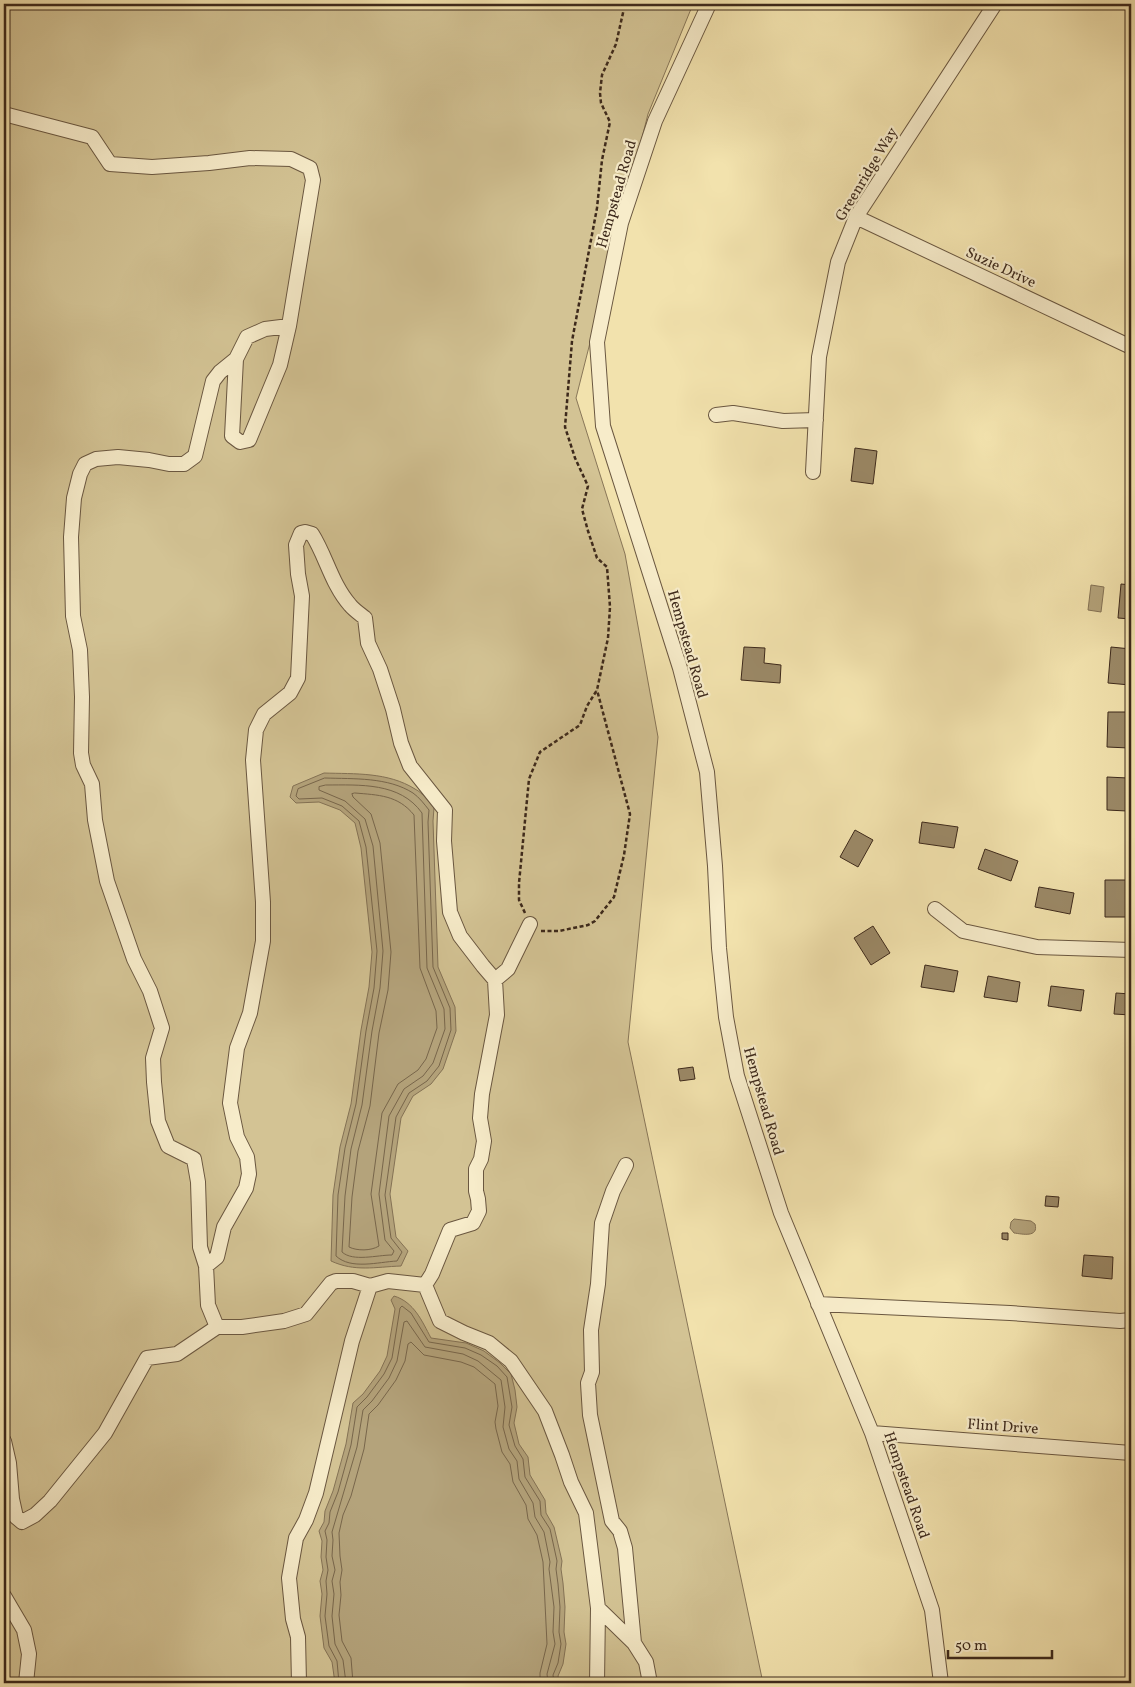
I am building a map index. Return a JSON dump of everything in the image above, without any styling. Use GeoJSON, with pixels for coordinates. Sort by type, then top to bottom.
{"type":"FeatureCollection","features":[{"type":"Feature","properties":{"kind":"street","name":"Hempstead Road"},"geometry":{"type":"LineString","coordinates":[[709,4],[655,121],[621,223],[596,342],[604,426],[680,668],[707,772],[715,866],[719,948],[726,1017],[737,1076],[781,1213],[872,1433],[932,1610],[941,1683]]}},
{"type":"Feature","properties":{"kind":"street","name":"Greenridge Way"},"geometry":{"type":"LineString","coordinates":[[813,472],[819,357],[838,262],[856,216],[995,4]]}},
{"type":"Feature","properties":{"kind":"street"},"geometry":{"type":"LineString","coordinates":[[4,114],[92,137],[110,164],[152,167],[210,164],[250,158],[291,159],[310,168],[313,180],[289,326],[280,365],[249,440],[240,442],[232,436],[236,358],[246,337],[265,329],[289,326]]}},
{"type":"Feature","properties":{"kind":"street","name":"Suzie Drive"},"geometry":{"type":"LineString","coordinates":[[856,216],[1131,347]]}},
{"type":"Feature","properties":{"kind":"street"},"geometry":{"type":"LineString","coordinates":[[217,1327],[208,1305],[206,1266],[200,1247],[198,1182],[194,1159],[168,1146],[158,1121],[153,1058],[162,1028],[150,991],[134,959],[107,881],[95,820],[92,784],[82,759],[80,650],[73,616],[71,537],[74,498],[80,474],[85,464],[96,459],[118,457],[169,464],[184,464],[196,456],[213,381],[236,358]]}},
{"type":"Feature","properties":{"kind":"street"},"geometry":{"type":"LineString","coordinates":[[716,415],[733,413],[783,421],[816,420]]}},
{"type":"Feature","properties":{"kind":"street"},"geometry":{"type":"LineString","coordinates":[[206,1266],[217,1257],[224,1227],[246,1188],[249,1174],[247,1157],[237,1137],[230,1103],[237,1048],[250,1013],[262,941],[263,902],[253,760],[256,730],[264,714],[290,694],[298,678],[302,596],[296,544],[301,533],[305,532],[312,534],[339,589],[350,606],[366,618],[368,643],[380,669],[393,709],[401,743],[410,766],[444,810],[444,841],[450,912],[460,936],[495,980],[497,1015],[482,1094],[480,1118],[484,1141],[481,1159],[476,1169],[478,1211],[473,1223],[450,1230],[432,1274],[425,1285]]}},
{"type":"Feature","properties":{"kind":"street"},"geometry":{"type":"LineString","coordinates":[[935,909],[962,931],[1037,947],[1131,950]]}},
{"type":"Feature","properties":{"kind":"street"},"geometry":{"type":"LineString","coordinates":[[495,980],[508,968],[530,924]]}},
{"type":"Feature","properties":{"kind":"street"},"geometry":{"type":"LineString","coordinates":[[626,1164],[613,1191],[602,1223],[598,1284],[591,1330],[592,1372],[588,1383],[590,1415],[612,1522],[620,1531],[625,1548],[634,1643]]}},
{"type":"Feature","properties":{"kind":"street"},"geometry":{"type":"LineString","coordinates":[[4,1441],[9,1463],[12,1499],[16,1517],[22,1522],[35,1515],[50,1502],[105,1433],[147,1358],[177,1354],[217,1327],[242,1327],[284,1321],[306,1314],[331,1283],[336,1281],[353,1281],[370,1286],[388,1281],[425,1285]]}},
{"type":"Feature","properties":{"kind":"street"},"geometry":{"type":"LineString","coordinates":[[425,1285],[440,1321],[489,1343],[511,1361],[545,1411],[571,1482],[586,1513],[598,1608],[597,1683]]}},
{"type":"Feature","properties":{"kind":"street"},"geometry":{"type":"LineString","coordinates":[[299,1683],[298,1637],[293,1619],[289,1578],[296,1538],[306,1520],[316,1493],[352,1341],[370,1286]]}},
{"type":"Feature","properties":{"kind":"street"},"geometry":{"type":"LineString","coordinates":[[818,1304],[1010,1312],[1120,1321],[1131,1320]]}},
{"type":"Feature","properties":{"kind":"street","name":"Flint Drive"},"geometry":{"type":"LineString","coordinates":[[872,1433],[1131,1453]]}},
{"type":"Feature","properties":{"kind":"street"},"geometry":{"type":"LineString","coordinates":[[4,1596],[24,1630],[29,1654],[26,1683]]}},
{"type":"Feature","properties":{"kind":"street"},"geometry":{"type":"LineString","coordinates":[[598,1608],[634,1643],[646,1662],[650,1683]]}},
{"type":"Feature","properties":{"kind":"path"},"geometry":{"type":"LineString","coordinates":[[597,690],[630,814],[624,855],[614,897],[595,921],[588,925],[558,931],[538,931],[530,924],[519,900],[529,779],[540,752],[580,725],[597,690],[608,638],[610,607],[607,567],[598,558],[588,531],[582,509],[588,486],[575,458],[565,428],[572,342],[597,208],[602,160],[610,122],[601,103],[602,75],[616,44],[625,4]]}},
{"type":"Feature","properties":{"kind":"shaded area"},"geometry":{"type":"Polygon","coordinates":[[[4,4],[693,4],[648,114],[576,398],[625,554],[658,737],[628,1042],[763,1683],[4,1683],[4,4]]]}},
{"type":"Feature","properties":{"kind":"water"},"geometry":{"type":"Polygon","coordinates":[[[1091,585],[1104,587],[1101,612],[1088,610],[1091,585]]]}},
{"type":"Feature","properties":{"kind":"water"},"geometry":{"type":"Polygon","coordinates":[[[324,773],[371,775],[394,779],[418,791],[434,808],[438,967],[455,1007],[456,1031],[443,1069],[431,1084],[413,1096],[401,1118],[390,1194],[396,1237],[408,1251],[401,1266],[357,1268],[331,1261],[333,1195],[340,1147],[351,1104],[369,987],[372,952],[361,848],[355,823],[340,810],[319,802],[296,803],[290,797],[293,786],[324,773]]]}},
{"type":"Feature","properties":{"kind":"water"},"geometry":{"type":"Polygon","coordinates":[[[1014,1219],[1031,1221],[1035,1224],[1035,1231],[1029,1234],[1014,1233],[1010,1228],[1011,1222],[1014,1219]]]}},
{"type":"Feature","properties":{"kind":"water"},"geometry":{"type":"Polygon","coordinates":[[[394,1296],[412,1307],[431,1338],[466,1343],[484,1351],[511,1374],[517,1407],[514,1423],[519,1444],[528,1457],[530,1475],[545,1500],[546,1513],[554,1527],[562,1561],[566,1644],[563,1664],[558,1676],[559,1683],[335,1683],[332,1662],[324,1648],[320,1616],[322,1594],[320,1581],[323,1570],[321,1557],[322,1541],[319,1531],[324,1522],[325,1511],[333,1491],[346,1444],[353,1403],[363,1394],[380,1371],[387,1356],[395,1309],[391,1300],[394,1296]]]}},
{"type":"Feature","properties":{"kind":"building"},"geometry":{"type":"Polygon","coordinates":[[[855,448],[877,451],[873,484],[851,481],[855,448]]]}},
{"type":"Feature","properties":{"kind":"building"},"geometry":{"type":"Polygon","coordinates":[[[1121,584],[1131,585],[1131,619],[1118,618],[1121,584]]]}},
{"type":"Feature","properties":{"kind":"building"},"geometry":{"type":"Polygon","coordinates":[[[744,647],[765,648],[764,663],[781,665],[780,683],[741,680],[744,647]]]}},
{"type":"Feature","properties":{"kind":"building"},"geometry":{"type":"Polygon","coordinates":[[[1111,647],[1131,649],[1130,685],[1108,683],[1111,647]]]}},
{"type":"Feature","properties":{"kind":"building"},"geometry":{"type":"Polygon","coordinates":[[[1108,712],[1130,712],[1129,748],[1107,747],[1108,712]]]}},
{"type":"Feature","properties":{"kind":"building"},"geometry":{"type":"Polygon","coordinates":[[[1107,777],[1128,778],[1127,811],[1107,810],[1107,777]]]}},
{"type":"Feature","properties":{"kind":"building"},"geometry":{"type":"Polygon","coordinates":[[[922,822],[958,827],[954,848],[919,843],[922,822]]]}},
{"type":"Feature","properties":{"kind":"building"},"geometry":{"type":"Polygon","coordinates":[[[855,830],[873,840],[858,867],[840,857],[855,830]]]}},
{"type":"Feature","properties":{"kind":"building"},"geometry":{"type":"Polygon","coordinates":[[[985,849],[1018,861],[1011,881],[978,869],[985,849]]]}},
{"type":"Feature","properties":{"kind":"building"},"geometry":{"type":"Polygon","coordinates":[[[1105,880],[1127,880],[1127,917],[1105,917],[1105,880]]]}},
{"type":"Feature","properties":{"kind":"building"},"geometry":{"type":"Polygon","coordinates":[[[1039,887],[1074,893],[1070,914],[1035,907],[1039,887]]]}},
{"type":"Feature","properties":{"kind":"building"},"geometry":{"type":"Polygon","coordinates":[[[873,926],[890,953],[871,965],[854,938],[873,926]]]}},
{"type":"Feature","properties":{"kind":"building"},"geometry":{"type":"Polygon","coordinates":[[[925,965],[958,971],[954,992],[921,987],[925,965]]]}},
{"type":"Feature","properties":{"kind":"building"},"geometry":{"type":"Polygon","coordinates":[[[988,976],[1020,982],[1017,1002],[984,997],[988,976]]]}},
{"type":"Feature","properties":{"kind":"building"},"geometry":{"type":"Polygon","coordinates":[[[1051,986],[1084,990],[1081,1011],[1048,1006],[1051,986]]]}},
{"type":"Feature","properties":{"kind":"building"},"geometry":{"type":"Polygon","coordinates":[[[1116,993],[1131,994],[1131,1015],[1114,1014],[1116,993]]]}},
{"type":"Feature","properties":{"kind":"building"},"geometry":{"type":"Polygon","coordinates":[[[693,1067],[695,1079],[680,1081],[678,1069],[693,1067]]]}},
{"type":"Feature","properties":{"kind":"building"},"geometry":{"type":"Polygon","coordinates":[[[1046,1196],[1059,1197],[1058,1207],[1045,1206],[1046,1196]]]}},
{"type":"Feature","properties":{"kind":"building"},"geometry":{"type":"Polygon","coordinates":[[[1002,1233],[1008,1233],[1008,1240],[1002,1239],[1002,1233]]]}},
{"type":"Feature","properties":{"kind":"building"},"geometry":{"type":"Polygon","coordinates":[[[1084,1255],[1113,1257],[1112,1279],[1082,1276],[1084,1255]]]}}]}
